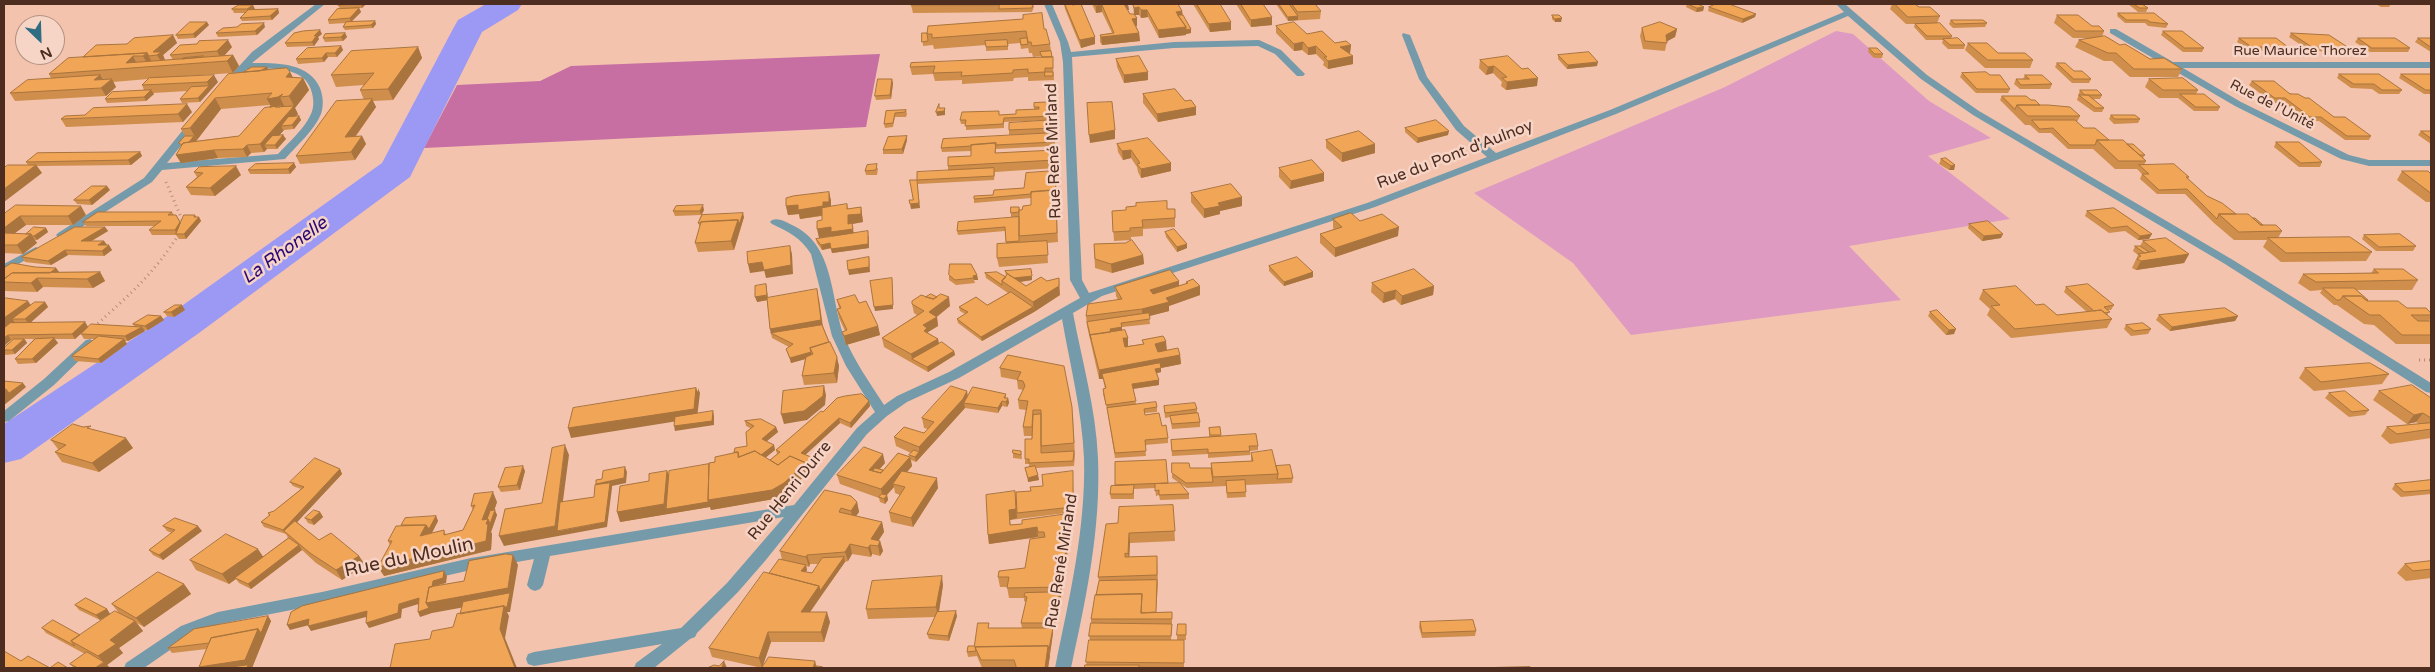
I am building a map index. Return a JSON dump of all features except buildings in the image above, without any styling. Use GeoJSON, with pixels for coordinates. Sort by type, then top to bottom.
{"type":"FeatureCollection","features":[{"type":"Feature","properties":{"kind":"street"},"geometry":{"type":"LineString","coordinates":[[219,94],[243,66],[260,50],[321,4]]}},
{"type":"Feature","properties":{"kind":"street","name":"Rue René Mirland"},"geometry":{"type":"LineString","coordinates":[[1048,4],[1064,42],[1067,55],[1076,280],[1086,298]]}},
{"type":"Feature","properties":{"kind":"street"},"geometry":{"type":"LineString","coordinates":[[1840,4],[1924,77],[1976,113],[2229,262],[2431,389]]}},
{"type":"Feature","properties":{"kind":"street","name":"Rue du Pont d'Aulnoy"},"geometry":{"type":"LineString","coordinates":[[981,359],[1086,298],[1127,283],[1313,226],[1495,158],[1683,84],[1850,12]]}},
{"type":"Feature","properties":{"kind":"street","name":"Rue de l'Unité"},"geometry":{"type":"LineString","coordinates":[[2112,31],[2246,109],[2345,157],[2369,162],[2431,163]]}},
{"type":"Feature","properties":{"kind":"street"},"geometry":{"type":"LineString","coordinates":[[1406,35],[1422,76],[1460,128],[1495,158]]}},
{"type":"Feature","properties":{"kind":"street"},"geometry":{"type":"LineString","coordinates":[[1067,55],[1174,45],[1259,43],[1278,52],[1300,74]]}},
{"type":"Feature","properties":{"kind":"street","name":"Rue Maurice Thorez"},"geometry":{"type":"LineString","coordinates":[[2169,65],[2431,65]]}},
{"type":"Feature","properties":{"kind":"street"},"geometry":{"type":"LineString","coordinates":[[160,167],[282,157],[315,117],[319,102],[316,84],[304,72],[282,67],[243,66]]}},
{"type":"Feature","properties":{"kind":"street"},"geometry":{"type":"LineString","coordinates":[[4,269],[135,191],[160,167],[201,115]]}},
{"type":"Feature","properties":{"kind":"street"},"geometry":{"type":"LineString","coordinates":[[776,222],[796,231],[818,252],[836,331],[882,413]]}},
{"type":"Feature","properties":{"kind":"street","name":"Rue René Mirland"},"geometry":{"type":"LineString","coordinates":[[1063,668],[1086,540],[1092,472],[1088,426],[1066,310]]}},
{"type":"Feature","properties":{"kind":"street"},"geometry":{"type":"LineString","coordinates":[[4,418],[49,382],[90,343]]}},
{"type":"Feature","properties":{"kind":"street","name":"Rue Henri Durre"},"geometry":{"type":"LineString","coordinates":[[642,668],[688,632],[723,600],[862,431],[882,413],[907,396],[944,380],[981,359]]}},
{"type":"Feature","properties":{"kind":"street","name":"Rue du Moulin"},"geometry":{"type":"LineString","coordinates":[[132,668],[187,630],[207,621],[322,598],[450,568],[796,510]]}},
{"type":"Feature","properties":{"kind":"street"},"geometry":{"type":"LineString","coordinates":[[535,585],[544,552]]}},
{"type":"Feature","properties":{"kind":"street"},"geometry":{"type":"LineString","coordinates":[[534,659],[688,632]]}},
{"type":"Feature","properties":{"kind":"path"},"geometry":{"type":"LineString","coordinates":[[160,167],[184,226]]}},
{"type":"Feature","properties":{"kind":"path"},"geometry":{"type":"LineString","coordinates":[[90,343],[77,342],[146,280],[162,261],[180,233]]}},
{"type":"Feature","properties":{"kind":"shaded area"},"geometry":{"type":"Polygon","coordinates":[[[1836,31],[1853,34],[1929,101],[1991,138],[1928,156],[2010,219],[1849,246],[1901,300],[1631,335],[1573,263],[1474,193],[1725,87],[1836,31]]]}},
{"type":"Feature","properties":{"kind":"shaded area"},"geometry":{"type":"Polygon","coordinates":[[[880,54],[866,127],[424,148],[457,85],[540,81],[571,66],[880,54]]]}},
{"type":"Feature","properties":{"kind":"waterway","name":"La Rhonelle"},"geometry":{"type":"LineString","coordinates":[[4,447],[184,324],[397,169],[469,27],[507,4]]}}]}
